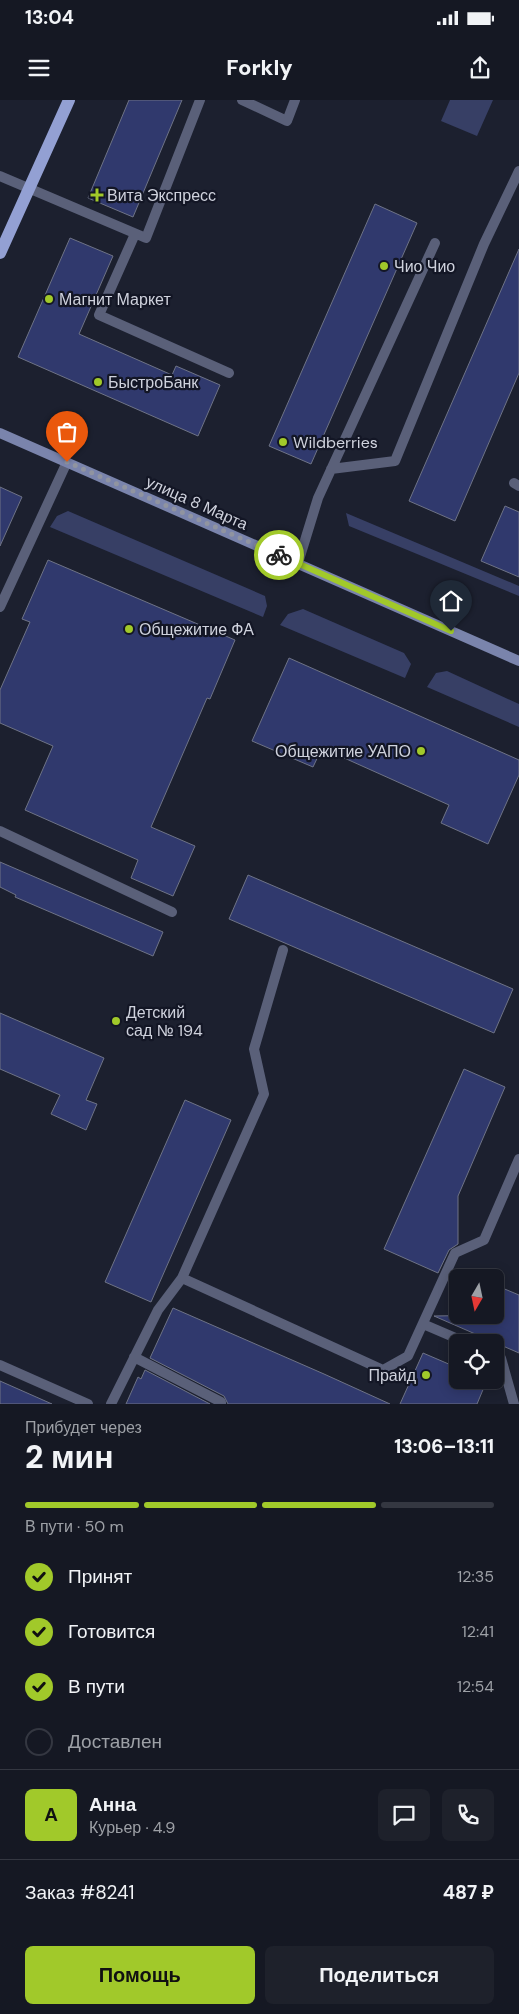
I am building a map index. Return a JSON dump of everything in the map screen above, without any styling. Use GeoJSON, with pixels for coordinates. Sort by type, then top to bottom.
{"type":"FeatureCollection","features":[{"type":"Feature","properties":{"kind":"main road"},"geometry":{"type":"LineString","coordinates":[[0,253],[69,100]]}},
{"type":"Feature","properties":{"kind":"main road","name":"улица 8 Марта"},"geometry":{"type":"LineString","coordinates":[[0,433],[519,661]]}},
{"type":"Feature","properties":{"kind":"lane"},"geometry":{"type":"LineString","coordinates":[[0,176],[146,238],[200,100]]}},
{"type":"Feature","properties":{"kind":"lane"},"geometry":{"type":"LineString","coordinates":[[242,100],[287,121],[296,100]]}},
{"type":"Feature","properties":{"kind":"lane"},"geometry":{"type":"LineString","coordinates":[[331,469],[395,461],[484,244],[519,171]]}},
{"type":"Feature","properties":{"kind":"lane"},"geometry":{"type":"LineString","coordinates":[[135,234],[99,315],[229,373]]}},
{"type":"Feature","properties":{"kind":"lane"},"geometry":{"type":"LineString","coordinates":[[298,564],[318,498],[435,243]]}},
{"type":"Feature","properties":{"kind":"lane"},"geometry":{"type":"LineString","coordinates":[[0,607],[67,462]]}},
{"type":"Feature","properties":{"kind":"lane"},"geometry":{"type":"LineString","coordinates":[[0,831],[172,912]]}},
{"type":"Feature","properties":{"kind":"lane"},"geometry":{"type":"LineString","coordinates":[[111,1404],[158,1310],[182,1278],[264,1094],[254,1049],[283,950]]}},
{"type":"Feature","properties":{"kind":"lane"},"geometry":{"type":"LineString","coordinates":[[182,1278],[383,1370],[408,1356],[455,1253],[484,1240],[519,1159]]}},
{"type":"Feature","properties":{"kind":"lane"},"geometry":{"type":"LineString","coordinates":[[423,1324],[449,1335]]}},
{"type":"Feature","properties":{"kind":"lane"},"geometry":{"type":"LineString","coordinates":[[134,1357],[221,1402],[221,1404]]}},
{"type":"Feature","properties":{"kind":"lane"},"geometry":{"type":"LineString","coordinates":[[0,1365],[88,1404]]}},
{"type":"Feature","properties":{"kind":"lane"},"geometry":{"type":"LineString","coordinates":[[504,1369],[514,1404]]}},
{"type":"Feature","properties":{"kind":"shaded area"},"geometry":{"type":"Polygon","coordinates":[[[450,100],[493,100],[477,136],[441,121],[450,100]]]}},
{"type":"Feature","properties":{"kind":"shaded area"},"geometry":{"type":"Polygon","coordinates":[[[68,511],[265,596],[267,606],[263,617],[50,527],[57,516],[68,511]]]}},
{"type":"Feature","properties":{"kind":"shaded area"},"geometry":{"type":"Polygon","coordinates":[[[346,513],[519,586],[519,596],[349,526],[346,513]]]}},
{"type":"Feature","properties":{"kind":"shaded area"},"geometry":{"type":"Polygon","coordinates":[[[303,609],[404,653],[411,664],[405,678],[280,625],[288,614],[303,609]]]}},
{"type":"Feature","properties":{"kind":"shaded area"},"geometry":{"type":"Polygon","coordinates":[[[447,671],[519,704],[519,727],[427,687],[436,673],[447,671]]]}},
{"type":"Feature","properties":{"kind":"building"},"geometry":{"type":"Polygon","coordinates":[[[129,100],[182,100],[133,217],[88,198],[129,100]]]}},
{"type":"Feature","properties":{"kind":"building"},"geometry":{"type":"Polygon","coordinates":[[[375,204],[417,223],[311,464],[269,446],[375,204]]]}},
{"type":"Feature","properties":{"kind":"building"},"geometry":{"type":"Polygon","coordinates":[[[70,238],[113,256],[79,334],[172,375],[176,366],[220,385],[198,436],[18,357],[70,238]]]}},
{"type":"Feature","properties":{"kind":"building"},"geometry":{"type":"Polygon","coordinates":[[[519,249],[519,373],[455,521],[409,501],[519,249]]]}},
{"type":"Feature","properties":{"kind":"building"},"geometry":{"type":"Polygon","coordinates":[[[0,487],[22,497],[0,546],[0,487]]]}},
{"type":"Feature","properties":{"kind":"building"},"geometry":{"type":"Polygon","coordinates":[[[505,506],[519,512],[519,577],[481,561],[505,506]]]}},
{"type":"Feature","properties":{"kind":"building"},"geometry":{"type":"Polygon","coordinates":[[[48,560],[235,640],[210,699],[207,698],[151,827],[195,846],[173,896],[131,878],[138,860],[25,810],[53,746],[0,723],[0,690],[30,622],[22,619],[48,560]]]}},
{"type":"Feature","properties":{"kind":"building","name":"Общежитие УАПО"},"geometry":{"type":"Polygon","coordinates":[[[289,658],[519,760],[519,775],[488,844],[441,823],[449,805],[322,748],[313,767],[252,741],[289,658]]]}},
{"type":"Feature","properties":{"kind":"building"},"geometry":{"type":"Polygon","coordinates":[[[0,862],[163,932],[153,956],[15,897],[16,895],[0,887],[0,862]]]}},
{"type":"Feature","properties":{"kind":"building"},"geometry":{"type":"Polygon","coordinates":[[[248,875],[513,989],[494,1033],[229,919],[248,875]]]}},
{"type":"Feature","properties":{"kind":"building"},"geometry":{"type":"Polygon","coordinates":[[[0,1013],[104,1058],[86,1100],[97,1104],[86,1130],[51,1114],[60,1095],[0,1069],[0,1013]]]}},
{"type":"Feature","properties":{"kind":"building"},"geometry":{"type":"Polygon","coordinates":[[[464,1069],[505,1087],[458,1196],[458,1244],[449,1250],[438,1273],[384,1249],[464,1069]]]}},
{"type":"Feature","properties":{"kind":"building"},"geometry":{"type":"Polygon","coordinates":[[[185,1100],[231,1120],[151,1302],[105,1282],[185,1100]]]}},
{"type":"Feature","properties":{"kind":"building"},"geometry":{"type":"Polygon","coordinates":[[[504,1289],[519,1295],[519,1353],[504,1346],[504,1334],[475,1334],[452,1324],[504,1324],[504,1289]]]}},
{"type":"Feature","properties":{"kind":"building"},"geometry":{"type":"Polygon","coordinates":[[[173,1308],[390,1404],[228,1404],[224,1396],[150,1358],[173,1308]]]}},
{"type":"Feature","properties":{"kind":"building"},"geometry":{"type":"Polygon","coordinates":[[[434,1316],[449,1316],[449,1323],[434,1316]]]}},
{"type":"Feature","properties":{"kind":"building"},"geometry":{"type":"Polygon","coordinates":[[[423,1353],[449,1364],[449,1389],[483,1389],[477,1404],[400,1404],[423,1353]]]}},
{"type":"Feature","properties":{"kind":"building"},"geometry":{"type":"Polygon","coordinates":[[[145,1370],[210,1404],[126,1404],[138,1377],[141,1379],[145,1370]]]}},
{"type":"Feature","properties":{"kind":"building"},"geometry":{"type":"Polygon","coordinates":[[[0,1381],[52,1404],[0,1404],[0,1381]]]}},
{"type":"Feature","properties":{"kind":"way so far"},"geometry":{"type":"LineString","coordinates":[[67,462],[279,555]]}},
{"type":"Feature","properties":{"kind":"place","name":"Вита Экспресс"},"geometry":{"type":"Point","coordinates":[97,195]}},
{"type":"Feature","properties":{"kind":"place","name":"Чио Чио"},"geometry":{"type":"Point","coordinates":[384,266]}},
{"type":"Feature","properties":{"kind":"place","name":"Магнит Маркет"},"geometry":{"type":"Point","coordinates":[49,299]}},
{"type":"Feature","properties":{"kind":"place","name":"БыстроБанк"},"geometry":{"type":"Point","coordinates":[98,382]}},
{"type":"Feature","properties":{"kind":"place","name":"Wildberries"},"geometry":{"type":"Point","coordinates":[283,442]}},
{"type":"Feature","properties":{"kind":"place","name":"Общежитие ФА"},"geometry":{"type":"Point","coordinates":[129,629]}},
{"type":"Feature","properties":{"kind":"place","name":"Общежитие УАПО"},"geometry":{"type":"Point","coordinates":[421,751]}},
{"type":"Feature","properties":{"kind":"place","name":"Детский сад № 194"},"geometry":{"type":"Point","coordinates":[116,1021]}},
{"type":"Feature","properties":{"kind":"place","name":"Прайд"},"geometry":{"type":"Point","coordinates":[426,1375]}},
{"type":"Feature","properties":{"kind":"route"},"geometry":{"type":"LineString","coordinates":[[279,555],[451,631]]}}]}
